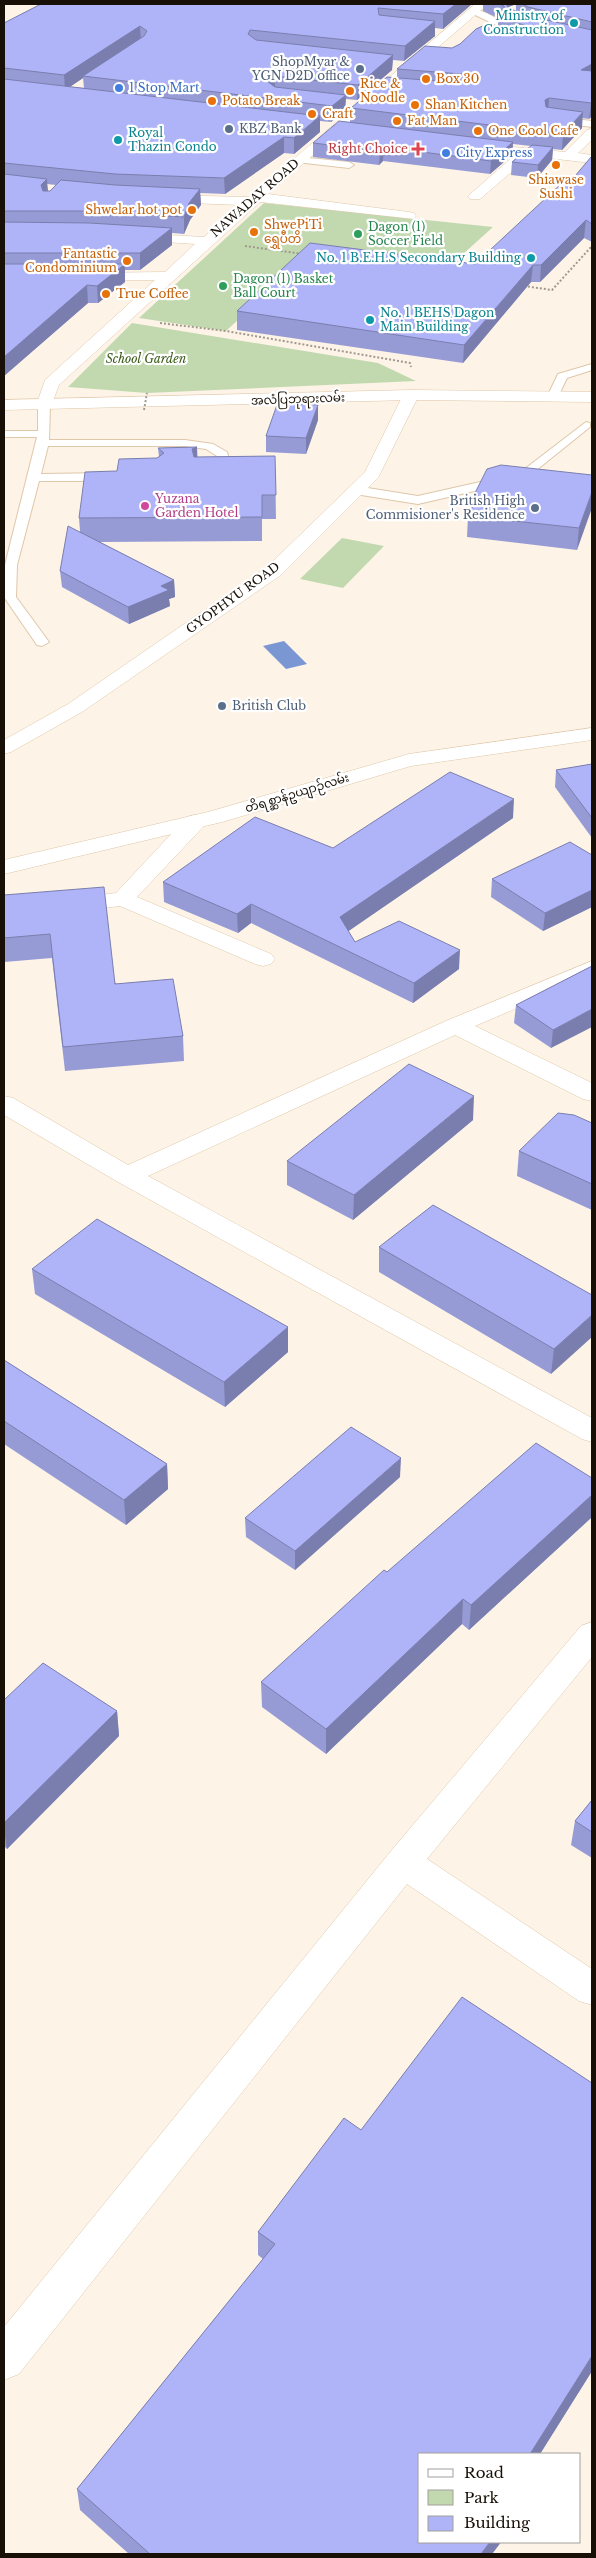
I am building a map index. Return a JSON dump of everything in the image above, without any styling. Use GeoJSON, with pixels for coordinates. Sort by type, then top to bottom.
{"type":"FeatureCollection","features":[{"type":"Feature","properties":{"kind":"street","name":"NAWADAY ROAD"},"geometry":{"type":"LineString","coordinates":[[44,406],[51,383],[121,318],[360,106],[408,67],[425,56],[443,33],[478,7]]}},
{"type":"Feature","properties":{"kind":"street"},"geometry":{"type":"LineString","coordinates":[[389,64],[408,67]]}},
{"type":"Feature","properties":{"kind":"street"},"geometry":{"type":"LineString","coordinates":[[344,104],[360,106]]}},
{"type":"Feature","properties":{"kind":"street"},"geometry":{"type":"LineString","coordinates":[[316,126],[354,131]]}},
{"type":"Feature","properties":{"kind":"street"},"geometry":{"type":"LineString","coordinates":[[568,156],[592,132]]}},
{"type":"Feature","properties":{"kind":"street"},"geometry":{"type":"LineString","coordinates":[[459,144],[592,159],[580,173]]}},
{"type":"Feature","properties":{"kind":"street"},"geometry":{"type":"LineString","coordinates":[[476,196],[526,152]]}},
{"type":"Feature","properties":{"kind":"street"},"geometry":{"type":"LineString","coordinates":[[155,197],[255,199],[409,216]]}},
{"type":"Feature","properties":{"kind":"street"},"geometry":{"type":"LineString","coordinates":[[117,235],[207,241]]}},
{"type":"Feature","properties":{"kind":"street"},"geometry":{"type":"LineString","coordinates":[[71,276],[168,276]]}},
{"type":"Feature","properties":{"kind":"street","name":"အလံပြဘုရားလမ်း"},"geometry":{"type":"LineString","coordinates":[[4,406],[411,395],[592,398]]}},
{"type":"Feature","properties":{"kind":"street","name":"GYOPHYU ROAD"},"geometry":{"type":"LineString","coordinates":[[4,748],[75,708],[274,571],[372,474],[411,395]]}},
{"type":"Feature","properties":{"kind":"street","name":"တိရစ္ဆာန်ဥယျာဉ်လမ်း"},"geometry":{"type":"LineString","coordinates":[[4,867],[195,822],[409,760],[592,734]]}},
{"type":"Feature","properties":{"kind":"street"},"geometry":{"type":"LineString","coordinates":[[123,899],[195,822]]}},
{"type":"Feature","properties":{"kind":"street"},"geometry":{"type":"LineString","coordinates":[[47,907],[123,899],[262,959]]}},
{"type":"Feature","properties":{"kind":"street"},"geometry":{"type":"LineString","coordinates":[[127,1176],[455,1026],[592,968]]}},
{"type":"Feature","properties":{"kind":"street"},"geometry":{"type":"LineString","coordinates":[[455,1026],[592,1093]]}},
{"type":"Feature","properties":{"kind":"street"},"geometry":{"type":"LineString","coordinates":[[4,1104],[127,1176],[592,1431]]}},
{"type":"Feature","properties":{"kind":"street"},"geometry":{"type":"LineString","coordinates":[[4,2358],[403,1862],[592,1635]]}},
{"type":"Feature","properties":{"kind":"street"},"geometry":{"type":"LineString","coordinates":[[403,1862],[592,1989]]}},
{"type":"Feature","properties":{"kind":"lane"},"geometry":{"type":"LineString","coordinates":[[478,7],[500,26],[482,36],[499,38]]}},
{"type":"Feature","properties":{"kind":"lane"},"geometry":{"type":"LineString","coordinates":[[382,88],[400,90]]}},
{"type":"Feature","properties":{"kind":"lane"},"geometry":{"type":"LineString","coordinates":[[548,119],[592,124]]}},
{"type":"Feature","properties":{"kind":"lane"},"geometry":{"type":"LineString","coordinates":[[299,160],[349,166]]}},
{"type":"Feature","properties":{"kind":"lane"},"geometry":{"type":"LineString","coordinates":[[553,397],[562,376],[592,367]]}},
{"type":"Feature","properties":{"kind":"lane"},"geometry":{"type":"LineString","coordinates":[[42,642],[10,597],[11,565],[43,438],[44,406]]}},
{"type":"Feature","properties":{"kind":"lane"},"geometry":{"type":"LineString","coordinates":[[355,490],[418,500],[502,480],[530,470],[586,425]]}},
{"type":"Feature","properties":{"kind":"lane"},"geometry":{"type":"LineString","coordinates":[[4,434],[43,438],[185,442],[209,446],[223,454],[226,471],[217,476],[208,476]]}},
{"type":"Feature","properties":{"kind":"lane"},"geometry":{"type":"LineString","coordinates":[[33,478],[119,476]]}},
{"type":"Feature","properties":{"kind":"lane"},"geometry":{"type":"LineString","coordinates":[[502,480],[530,483]]}},
{"type":"Feature","properties":{"kind":"path"},"geometry":{"type":"LineString","coordinates":[[207,241],[308,255],[301,261]]}},
{"type":"Feature","properties":{"kind":"path"},"geometry":{"type":"LineString","coordinates":[[524,286],[552,290],[592,246]]}},
{"type":"Feature","properties":{"kind":"path"},"geometry":{"type":"LineString","coordinates":[[121,318],[226,331],[410,363],[416,381],[411,395]]}},
{"type":"Feature","properties":{"kind":"path"},"geometry":{"type":"LineString","coordinates":[[144,410],[147,393]]}},
{"type":"Feature","properties":{"kind":"green space"},"geometry":{"type":"Polygon","coordinates":[[[264,203],[493,227],[441,274],[308,255],[226,331],[139,318],[264,203]]]}},
{"type":"Feature","properties":{"kind":"green space","name":"School Garden"},"geometry":{"type":"Polygon","coordinates":[[[132,323],[378,363],[416,381],[147,393],[68,387],[132,323]]]}},
{"type":"Feature","properties":{"kind":"green space"},"geometry":{"type":"Polygon","coordinates":[[[342,538],[384,546],[343,588],[300,579],[342,538]]]}},
{"type":"Feature","properties":{"kind":"water"},"geometry":{"type":"Polygon","coordinates":[[[284,641],[307,664],[286,669],[263,646],[284,641]]]}},
{"type":"Feature","properties":{"kind":"building"},"geometry":{"type":"Polygon","coordinates":[[[41,4],[456,4],[443,14],[378,8],[379,15],[435,21],[405,46],[250,30],[248,34],[256,40],[393,55],[358,85],[275,76],[267,81],[275,87],[346,95],[332,106],[83,76],[144,36],[147,31],[140,26],[64,75],[4,68],[4,23],[41,4]]]}},
{"type":"Feature","properties":{"kind":"building"},"geometry":{"type":"Polygon","coordinates":[[[499,4],[506,4],[520,14],[592,30],[592,64],[581,70],[592,71],[591,103],[549,98],[545,100],[546,107],[583,112],[563,134],[351,108],[387,77],[462,83],[467,80],[467,77],[462,74],[397,69],[425,46],[452,48],[460,44],[476,29],[487,24],[528,33],[533,31],[532,27],[498,18],[506,14],[504,6],[499,4]]]}},
{"type":"Feature","properties":{"kind":"building"},"geometry":{"type":"Polygon","coordinates":[[[523,4],[592,4],[592,22],[528,7],[523,4]]]}},
{"type":"Feature","properties":{"kind":"building"},"geometry":{"type":"Polygon","coordinates":[[[4,79],[320,116],[294,138],[284,137],[224,178],[115,174],[4,163],[4,79]]]}},
{"type":"Feature","properties":{"kind":"building"},"geometry":{"type":"Polygon","coordinates":[[[339,121],[513,142],[491,161],[384,147],[380,151],[313,143],[339,121]]]}},
{"type":"Feature","properties":{"kind":"building"},"geometry":{"type":"Polygon","coordinates":[[[532,145],[553,147],[538,165],[512,162],[532,145]]]}},
{"type":"Feature","properties":{"kind":"building"},"geometry":{"type":"Polygon","coordinates":[[[591,157],[592,224],[586,220],[541,265],[533,265],[464,345],[237,311],[310,243],[475,264],[562,183],[570,182],[591,157]]]}},
{"type":"Feature","properties":{"kind":"building"},"geometry":{"type":"Polygon","coordinates":[[[4,174],[47,179],[41,185],[43,191],[50,191],[61,180],[115,185],[200,189],[189,203],[184,217],[89,211],[4,211],[4,174]]]}},
{"type":"Feature","properties":{"kind":"building"},"geometry":{"type":"Polygon","coordinates":[[[4,222],[89,223],[172,228],[140,253],[4,253],[4,222]]]}},
{"type":"Feature","properties":{"kind":"building"},"geometry":{"type":"Polygon","coordinates":[[[4,264],[125,264],[97,286],[87,285],[4,357],[4,264]]]}},
{"type":"Feature","properties":{"kind":"building"},"geometry":{"type":"Polygon","coordinates":[[[278,402],[318,405],[306,438],[266,436],[278,402]]]}},
{"type":"Feature","properties":{"kind":"building"},"geometry":{"type":"Polygon","coordinates":[[[197,447],[192,449],[194,457],[275,456],[276,495],[262,495],[262,517],[79,518],[85,472],[117,471],[119,459],[157,458],[164,453],[158,448],[197,447]]]}},
{"type":"Feature","properties":{"kind":"building"},"geometry":{"type":"Polygon","coordinates":[[[501,465],[592,475],[592,492],[579,528],[468,516],[478,495],[474,495],[487,469],[501,465]]]}},
{"type":"Feature","properties":{"kind":"building"},"geometry":{"type":"Polygon","coordinates":[[[68,526],[174,580],[161,586],[169,590],[128,607],[60,571],[68,526]]]}},
{"type":"Feature","properties":{"kind":"building"},"geometry":{"type":"Polygon","coordinates":[[[592,764],[592,818],[556,770],[592,764]]]}},
{"type":"Feature","properties":{"kind":"building"},"geometry":{"type":"Polygon","coordinates":[[[450,772],[514,799],[340,917],[355,942],[399,921],[460,950],[414,983],[251,904],[237,914],[163,882],[255,817],[333,848],[450,772]]]}},
{"type":"Feature","properties":{"kind":"building"},"geometry":{"type":"Polygon","coordinates":[[[570,842],[592,855],[592,890],[545,913],[492,879],[570,842]]]}},
{"type":"Feature","properties":{"kind":"building"},"geometry":{"type":"Polygon","coordinates":[[[104,887],[115,984],[173,979],[183,1036],[63,1047],[50,934],[4,938],[4,895],[104,887]]]}},
{"type":"Feature","properties":{"kind":"building"},"geometry":{"type":"Polygon","coordinates":[[[592,966],[592,1009],[553,1030],[516,1005],[592,966]]]}},
{"type":"Feature","properties":{"kind":"building"},"geometry":{"type":"Polygon","coordinates":[[[409,1064],[474,1096],[354,1195],[287,1161],[409,1064]]]}},
{"type":"Feature","properties":{"kind":"building"},"geometry":{"type":"Polygon","coordinates":[[[558,1113],[574,1115],[592,1123],[592,1184],[519,1151],[558,1113]]]}},
{"type":"Feature","properties":{"kind":"building"},"geometry":{"type":"Polygon","coordinates":[[[433,1205],[592,1295],[592,1315],[554,1349],[379,1247],[433,1205]]]}},
{"type":"Feature","properties":{"kind":"building"},"geometry":{"type":"Polygon","coordinates":[[[97,1219],[288,1327],[224,1382],[32,1269],[97,1219]]]}},
{"type":"Feature","properties":{"kind":"building"},"geometry":{"type":"Polygon","coordinates":[[[4,1360],[167,1464],[124,1500],[4,1421],[4,1360]]]}},
{"type":"Feature","properties":{"kind":"building"},"geometry":{"type":"Polygon","coordinates":[[[351,1427],[401,1458],[295,1551],[245,1518],[351,1427]]]}},
{"type":"Feature","properties":{"kind":"building"},"geometry":{"type":"Polygon","coordinates":[[[536,1443],[592,1478],[592,1495],[471,1605],[463,1599],[326,1729],[261,1682],[384,1570],[387,1572],[536,1443]]]}},
{"type":"Feature","properties":{"kind":"building"},"geometry":{"type":"Polygon","coordinates":[[[43,1663],[117,1711],[4,1823],[4,1700],[43,1663]]]}},
{"type":"Feature","properties":{"kind":"building"},"geometry":{"type":"Polygon","coordinates":[[[592,1800],[592,1832],[575,1821],[592,1800]]]}},
{"type":"Feature","properties":{"kind":"building"},"geometry":{"type":"Polygon","coordinates":[[[462,1997],[592,2083],[592,2356],[531,2453],[418,2453],[418,2543],[489,2543],[481,2554],[150,2554],[77,2489],[275,2244],[258,2232],[344,2118],[361,2130],[462,1997]]]}},
{"type":"Feature","properties":{"kind":"place","name":"Ministry of Construction"},"geometry":{"type":"Point","coordinates":[574,23]}},
{"type":"Feature","properties":{"kind":"place","name":"ShopMyar & YGN D2D office"},"geometry":{"type":"Point","coordinates":[360,69]}},
{"type":"Feature","properties":{"kind":"place","name":"Box 30"},"geometry":{"type":"Point","coordinates":[426,79]}},
{"type":"Feature","properties":{"kind":"place","name":"1 Stop Mart"},"geometry":{"type":"Point","coordinates":[119,88]}},
{"type":"Feature","properties":{"kind":"place","name":"Rice & Noodle"},"geometry":{"type":"Point","coordinates":[350,91]}},
{"type":"Feature","properties":{"kind":"place","name":"Potato Break"},"geometry":{"type":"Point","coordinates":[212,101]}},
{"type":"Feature","properties":{"kind":"place","name":"Shan Kitchen"},"geometry":{"type":"Point","coordinates":[415,105]}},
{"type":"Feature","properties":{"kind":"place","name":"Craft"},"geometry":{"type":"Point","coordinates":[312,114]}},
{"type":"Feature","properties":{"kind":"place","name":"Fat Man"},"geometry":{"type":"Point","coordinates":[397,121]}},
{"type":"Feature","properties":{"kind":"place","name":"KBZ Bank"},"geometry":{"type":"Point","coordinates":[229,129]}},
{"type":"Feature","properties":{"kind":"place","name":"One Cool Cafe"},"geometry":{"type":"Point","coordinates":[478,131]}},
{"type":"Feature","properties":{"kind":"place","name":"Royal Thazin Condo"},"geometry":{"type":"Point","coordinates":[118,140]}},
{"type":"Feature","properties":{"kind":"place","name":"Right Choice"},"geometry":{"type":"Point","coordinates":[418,149]}},
{"type":"Feature","properties":{"kind":"place","name":"City Express"},"geometry":{"type":"Point","coordinates":[446,153]}},
{"type":"Feature","properties":{"kind":"place","name":"Shiawase Sushi"},"geometry":{"type":"Point","coordinates":[556,165]}},
{"type":"Feature","properties":{"kind":"place","name":"Shwelar hot pot"},"geometry":{"type":"Point","coordinates":[192,210]}},
{"type":"Feature","properties":{"kind":"place","name":"ShwePiTi ရွှေပီတိ"},"geometry":{"type":"Point","coordinates":[254,232]}},
{"type":"Feature","properties":{"kind":"place","name":"Dagon (1) Soccer Field"},"geometry":{"type":"Point","coordinates":[358,234]}},
{"type":"Feature","properties":{"kind":"place","name":"No. 1 B.E.H.S Secondary Building"},"geometry":{"type":"Point","coordinates":[531,258]}},
{"type":"Feature","properties":{"kind":"place","name":"Fantastic Condominium"},"geometry":{"type":"Point","coordinates":[127,261]}},
{"type":"Feature","properties":{"kind":"place","name":"Dagon (1) Basket Ball Court"},"geometry":{"type":"Point","coordinates":[223,286]}},
{"type":"Feature","properties":{"kind":"place","name":"True Coffee"},"geometry":{"type":"Point","coordinates":[106,294]}},
{"type":"Feature","properties":{"kind":"place","name":"No. 1 BEHS Dagon Main Building"},"geometry":{"type":"Point","coordinates":[370,320]}},
{"type":"Feature","properties":{"kind":"place","name":"Yuzana Garden Hotel"},"geometry":{"type":"Point","coordinates":[145,506]}},
{"type":"Feature","properties":{"kind":"place","name":"British High Commisioner's Residence"},"geometry":{"type":"Point","coordinates":[535,508]}},
{"type":"Feature","properties":{"kind":"place","name":"British Club"},"geometry":{"type":"Point","coordinates":[222,706]}}]}
